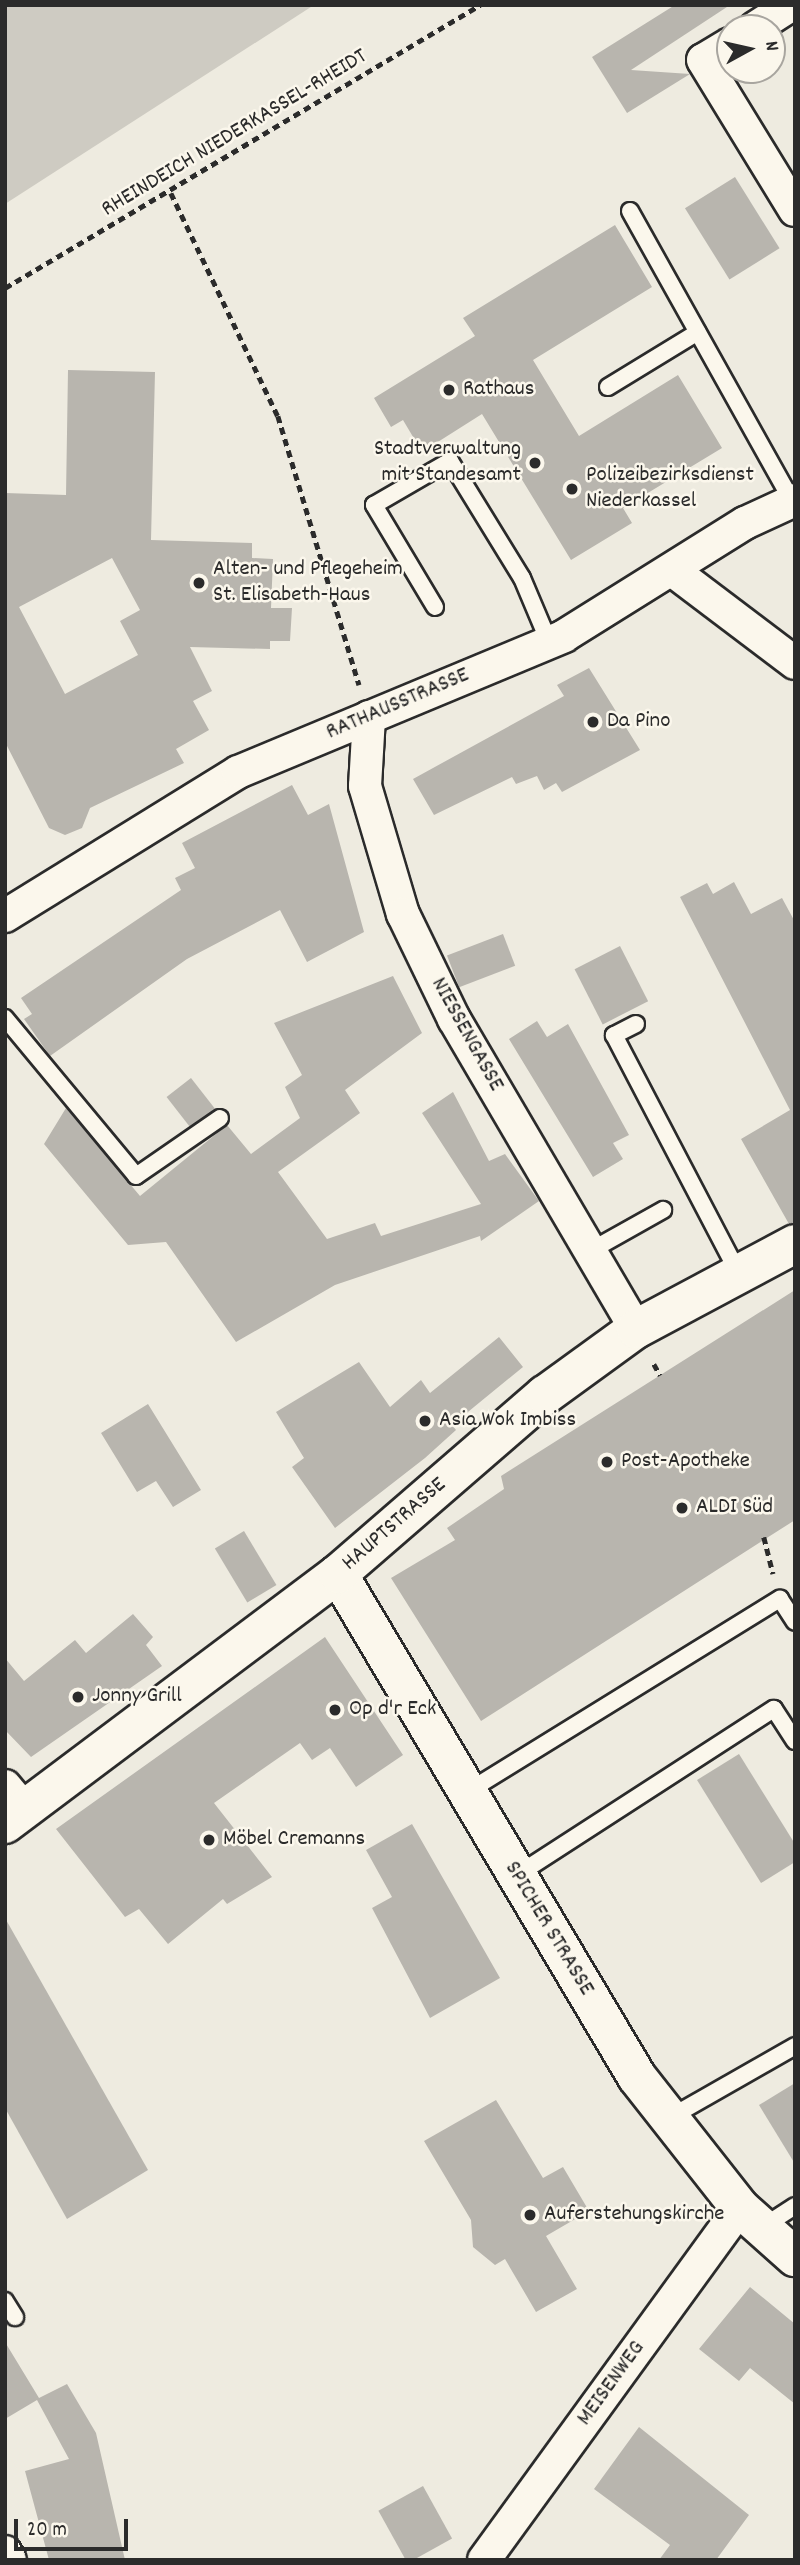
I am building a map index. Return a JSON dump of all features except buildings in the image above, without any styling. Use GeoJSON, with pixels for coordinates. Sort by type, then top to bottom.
{"type":"FeatureCollection","features":[{"type":"Feature","properties":{"kind":"street"},"geometry":{"type":"LineString","coordinates":[[716,53],[704,60],[716,80]]}},
{"type":"Feature","properties":{"kind":"street"},"geometry":{"type":"LineString","coordinates":[[719,84],[795,210]]}},
{"type":"Feature","properties":{"kind":"street","name":"RATHAUSSTRASSE"},"geometry":{"type":"LineString","coordinates":[[5,916],[238,772],[549,642],[793,500]]}},
{"type":"Feature","properties":{"kind":"street"},"geometry":{"type":"LineString","coordinates":[[672,570],[795,663]]}},
{"type":"Feature","properties":{"kind":"street","name":"NIESSENGASSE"},"geometry":{"type":"LineString","coordinates":[[369,717],[365,786],[403,914],[454,1019],[636,1329]]}},
{"type":"Feature","properties":{"kind":"street","name":"HAUPTSTRASSE"},"geometry":{"type":"LineString","coordinates":[[12,1807],[338,1574],[545,1395],[636,1329],[795,1244]]}},
{"type":"Feature","properties":{"kind":"street","name":"SPICHER STRASSE"},"geometry":{"type":"LineString","coordinates":[[338,1574],[517,1876],[668,2119],[751,2218],[795,2257]]}},
{"type":"Feature","properties":{"kind":"street","name":"MEISENWEG"},"geometry":{"type":"LineString","coordinates":[[484,2560],[751,2218]]}},
{"type":"Feature","properties":{"kind":"street"},"geometry":{"type":"LineString","coordinates":[[5,2552],[10,2560]]}},
{"type":"Feature","properties":{"kind":"lane"},"geometry":{"type":"LineString","coordinates":[[630,211],[793,500]]}},
{"type":"Feature","properties":{"kind":"lane"},"geometry":{"type":"LineString","coordinates":[[608,387],[698,332]]}},
{"type":"Feature","properties":{"kind":"lane"},"geometry":{"type":"LineString","coordinates":[[435,607],[374,505],[450,461],[522,578],[549,642]]}},
{"type":"Feature","properties":{"kind":"lane"},"geometry":{"type":"LineString","coordinates":[[5,1018],[136,1176],[220,1118]]}},
{"type":"Feature","properties":{"kind":"lane"},"geometry":{"type":"LineString","coordinates":[[636,1024],[614,1035],[739,1274]]}},
{"type":"Feature","properties":{"kind":"lane"},"geometry":{"type":"LineString","coordinates":[[590,1251],[663,1210]]}},
{"type":"Feature","properties":{"kind":"lane"},"geometry":{"type":"LineString","coordinates":[[467,1792],[780,1599],[795,1622]]}},
{"type":"Feature","properties":{"kind":"lane"},"geometry":{"type":"LineString","coordinates":[[517,1876],[774,1709],[795,1741]]}},
{"type":"Feature","properties":{"kind":"lane"},"geometry":{"type":"LineString","coordinates":[[668,2119],[795,2046]]}},
{"type":"Feature","properties":{"kind":"lane"},"geometry":{"type":"LineString","coordinates":[[751,2218],[795,2206]]}},
{"type":"Feature","properties":{"kind":"lane"},"geometry":{"type":"LineString","coordinates":[[5,2301],[15,2317]]}},
{"type":"Feature","properties":{"kind":"path","name":"RHEINDEICH NIEDERKASSEL-RHEIDT"},"geometry":{"type":"LineString","coordinates":[[5,288],[171,193],[480,5]]}},
{"type":"Feature","properties":{"kind":"path"},"geometry":{"type":"LineString","coordinates":[[171,193],[278,416],[369,717]]}},
{"type":"Feature","properties":{"kind":"path"},"geometry":{"type":"LineString","coordinates":[[764,1537],[780,1599]]}},
{"type":"Feature","properties":{"kind":"shaded area"},"geometry":{"type":"Polygon","coordinates":[[[5,5],[314,5],[5,204],[5,5]]]}},
{"type":"Feature","properties":{"kind":"place","name":"Rathaus"},"geometry":{"type":"Point","coordinates":[449,390]}},
{"type":"Feature","properties":{"kind":"place","name":"Stadtverwaltung mit Standesamt"},"geometry":{"type":"Point","coordinates":[535,463]}},
{"type":"Feature","properties":{"kind":"place","name":"Polizeibezirksdienst Niederkassel"},"geometry":{"type":"Point","coordinates":[572,489]}},
{"type":"Feature","properties":{"kind":"place","name":"Alten- und Pflegeheim St. Elisabeth-Haus"},"geometry":{"type":"Point","coordinates":[199,583]}},
{"type":"Feature","properties":{"kind":"place","name":"Da Pino"},"geometry":{"type":"Point","coordinates":[593,722]}},
{"type":"Feature","properties":{"kind":"place","name":"Asia Wok Imbiss"},"geometry":{"type":"Point","coordinates":[425,1421]}},
{"type":"Feature","properties":{"kind":"place","name":"Post-Apotheke"},"geometry":{"type":"Point","coordinates":[607,1462]}},
{"type":"Feature","properties":{"kind":"place","name":"ALDI Süd"},"geometry":{"type":"Point","coordinates":[682,1508]}},
{"type":"Feature","properties":{"kind":"place","name":"Jonny Grill"},"geometry":{"type":"Point","coordinates":[78,1697]}},
{"type":"Feature","properties":{"kind":"place","name":"Op d'r Eck"},"geometry":{"type":"Point","coordinates":[335,1710]}},
{"type":"Feature","properties":{"kind":"place","name":"Möbel Cremanns"},"geometry":{"type":"Point","coordinates":[209,1840]}},
{"type":"Feature","properties":{"kind":"place","name":"Auferstehungskirche"},"geometry":{"type":"Point","coordinates":[530,2215]}}]}
